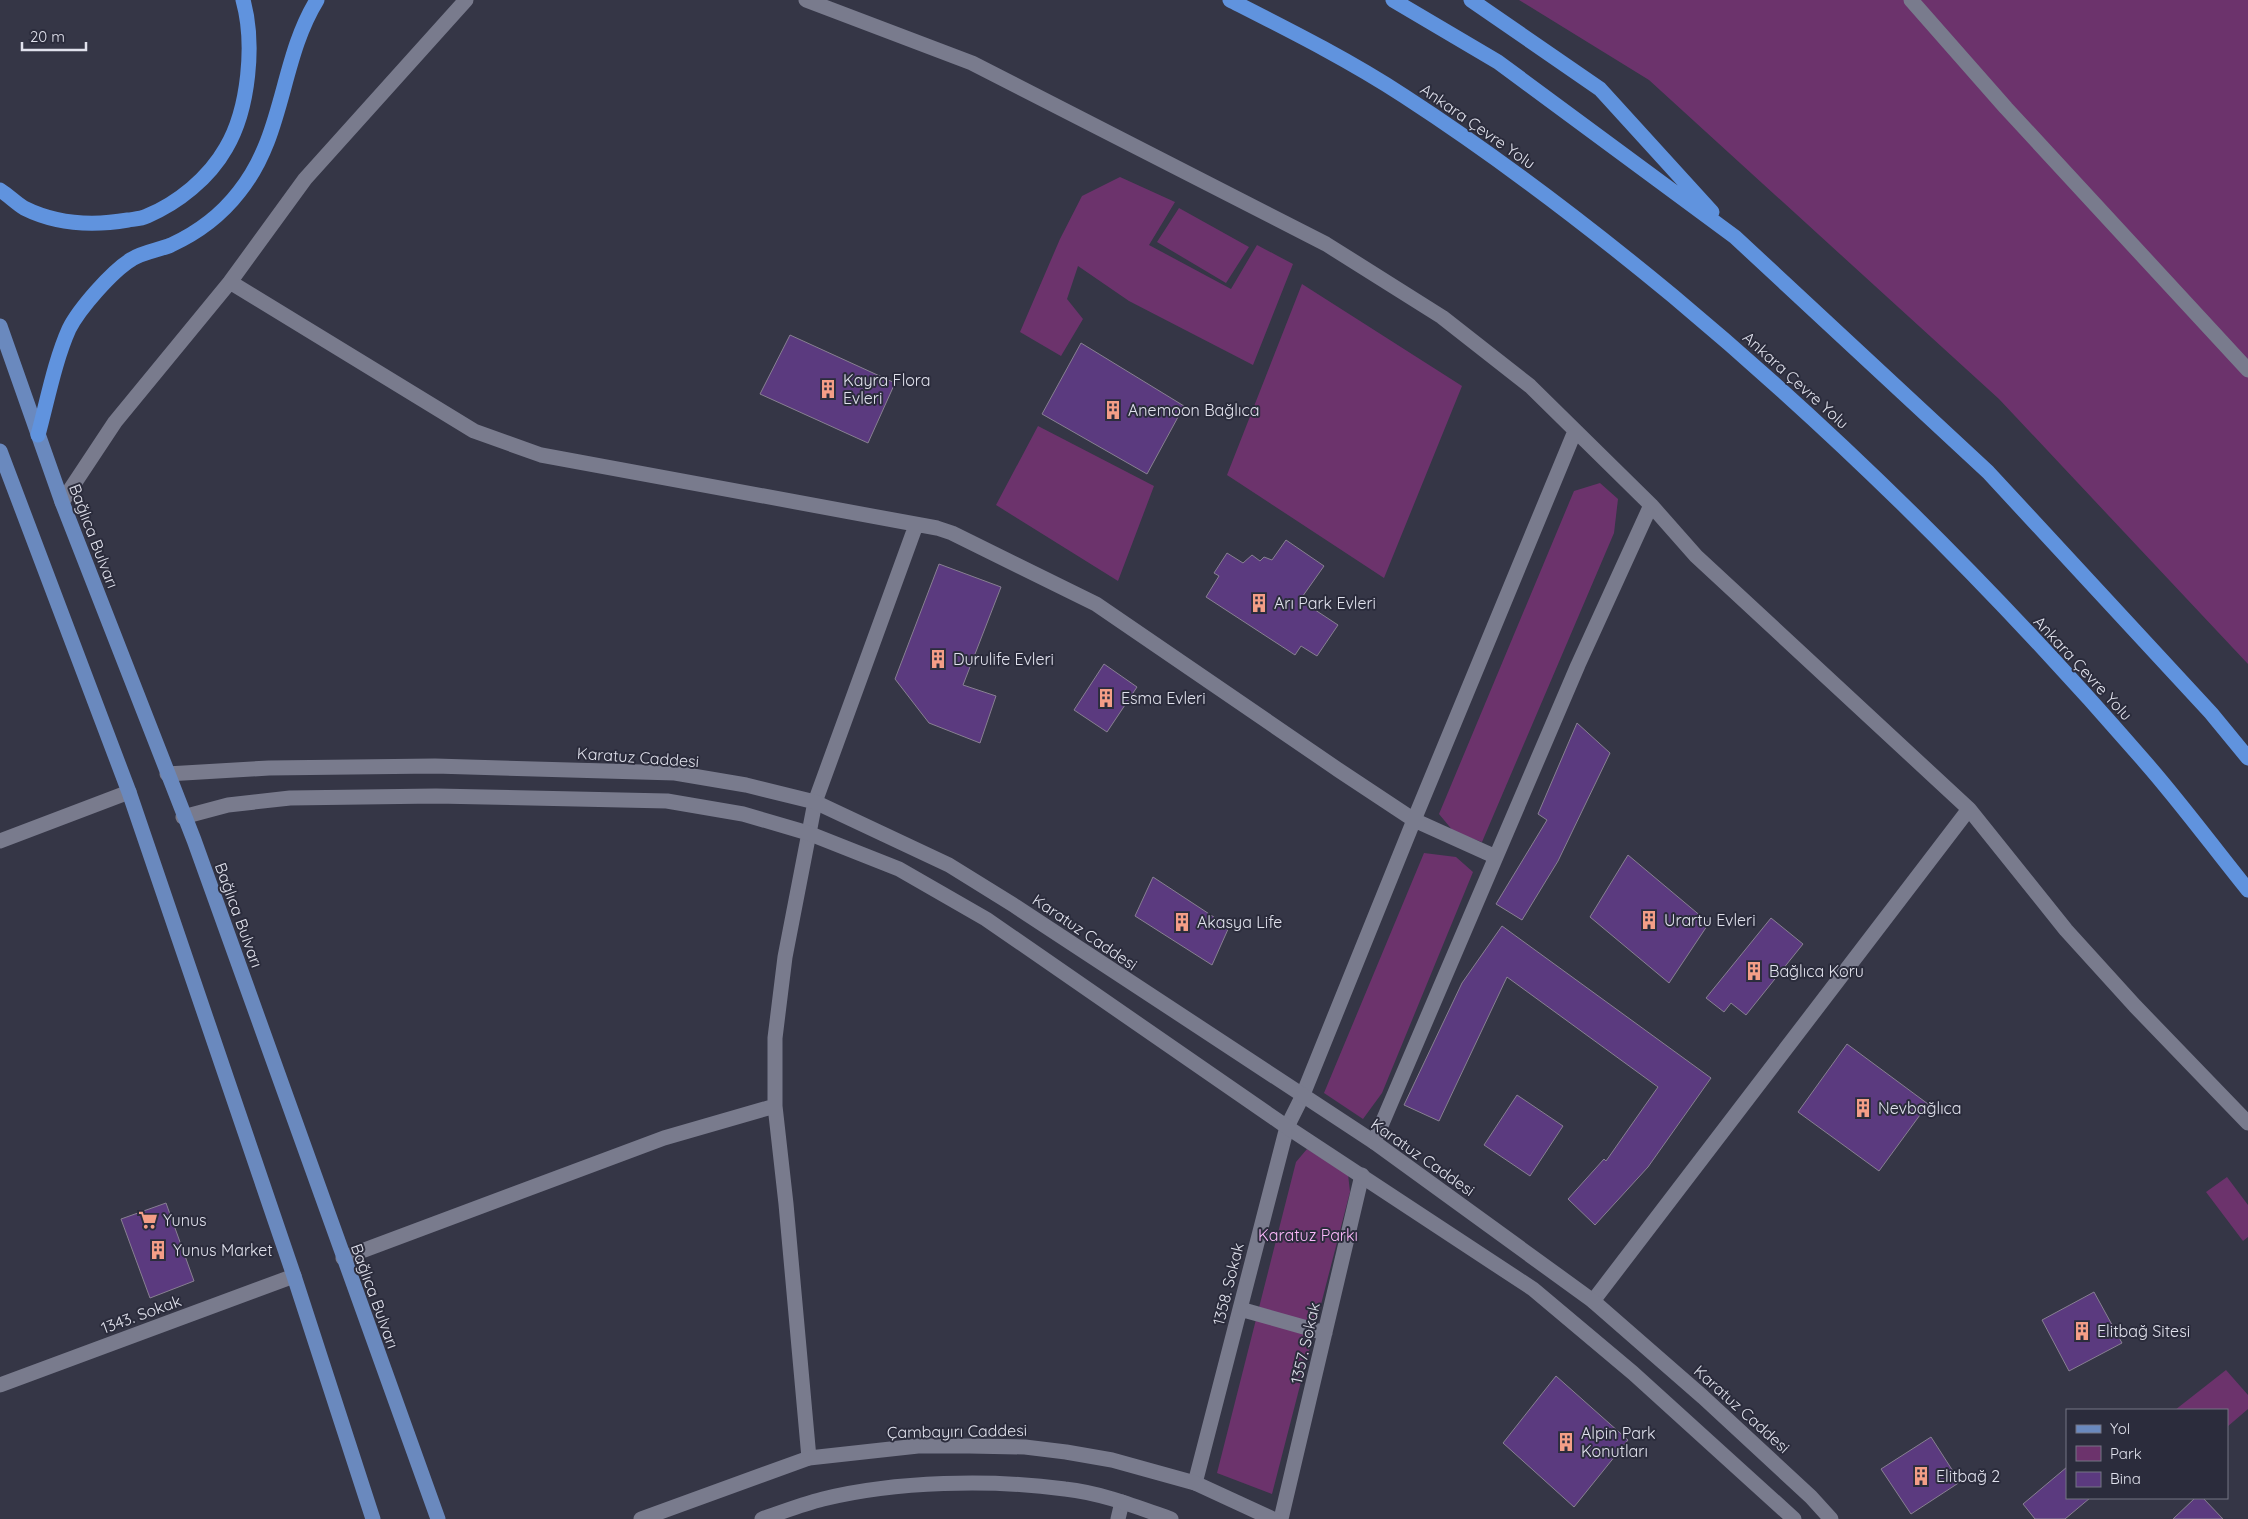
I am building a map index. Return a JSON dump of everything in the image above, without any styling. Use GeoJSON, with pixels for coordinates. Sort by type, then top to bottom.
{"type":"FeatureCollection","features":[{"type":"Feature","properties":{"kind":"highway"},"geometry":{"type":"LineString","coordinates":[[0,190],[24,208],[55,220],[103,224],[145,217],[180,197],[210,172],[227,147],[242,111],[249,62],[248,15],[243,0]]}},
{"type":"Feature","properties":{"kind":"highway"},"geometry":{"type":"LineString","coordinates":[[38,435],[70,328],[102,283],[132,259],[171,245],[206,225],[239,192],[265,150],[280,106],[292,59],[307,16],[317,0]]}},
{"type":"Feature","properties":{"kind":"highway","name":"Ankara Çevre Yolu"},"geometry":{"type":"LineString","coordinates":[[1230,0],[1287,29],[1401,94],[1488,152],[1608,242],[1734,347],[1847,450],[1963,565],[2146,763],[2248,890]]}},
{"type":"Feature","properties":{"kind":"highway"},"geometry":{"type":"LineString","coordinates":[[1393,0],[1498,62],[1735,237]]}},
{"type":"Feature","properties":{"kind":"highway"},"geometry":{"type":"LineString","coordinates":[[1471,0],[1600,89],[1735,237],[1988,472],[2211,713],[2248,758]]}},
{"type":"Feature","properties":{"kind":"main road","name":"Bağlıca Bulvarı"},"geometry":{"type":"LineString","coordinates":[[0,326],[62,502],[197,849],[438,1519]]}},
{"type":"Feature","properties":{"kind":"main road"},"geometry":{"type":"LineString","coordinates":[[0,451],[130,792],[294,1276],[373,1519]]}},
{"type":"Feature","properties":{"kind":"street"},"geometry":{"type":"LineString","coordinates":[[62,502],[114,422],[230,282],[305,179],[466,0]]}},
{"type":"Feature","properties":{"kind":"street"},"geometry":{"type":"LineString","coordinates":[[806,0],[972,63],[1326,244],[1442,317],[1530,386],[1651,505],[1696,556],[1968,809],[2066,930],[2135,1006],[2248,1123]]}},
{"type":"Feature","properties":{"kind":"street"},"geometry":{"type":"LineString","coordinates":[[1911,0],[2006,108],[2248,370]]}},
{"type":"Feature","properties":{"kind":"street"},"geometry":{"type":"LineString","coordinates":[[230,282],[474,431],[506,444],[541,455],[952,533],[1096,604],[1340,772],[1414,820],[1496,857]]}},
{"type":"Feature","properties":{"kind":"street","name":"1358. Sokak"},"geometry":{"type":"LineString","coordinates":[[1195,1483],[1287,1126],[1302,1097],[1575,431]]}},
{"type":"Feature","properties":{"kind":"street"},"geometry":{"type":"LineString","coordinates":[[1374,1142],[1578,665],[1651,505]]}},
{"type":"Feature","properties":{"kind":"street"},"geometry":{"type":"LineString","coordinates":[[809,1458],[787,1214],[775,1106],[775,1038],[784,966],[815,802],[916,525]]}},
{"type":"Feature","properties":{"kind":"street","name":"Karatuz Caddesi"},"geometry":{"type":"LineString","coordinates":[[167,774],[269,768],[435,766],[675,773],[746,785],[815,802],[948,865],[1015,906],[1302,1097],[1374,1142],[1593,1301],[1704,1397],[1811,1497],[1831,1519]]}},
{"type":"Feature","properties":{"kind":"street"},"geometry":{"type":"LineString","coordinates":[[0,841],[130,792]]}},
{"type":"Feature","properties":{"kind":"street"},"geometry":{"type":"LineString","coordinates":[[183,817],[228,804],[290,798],[436,796],[667,802],[743,814],[808,833],[899,869],[986,919],[1287,1126],[1533,1289],[1633,1373],[1788,1517]]}},
{"type":"Feature","properties":{"kind":"street"},"geometry":{"type":"LineString","coordinates":[[1593,1301],[1968,809]]}},
{"type":"Feature","properties":{"kind":"street"},"geometry":{"type":"LineString","coordinates":[[343,1258],[664,1138],[775,1106]]}},
{"type":"Feature","properties":{"kind":"street","name":"1357. Sokak"},"geometry":{"type":"LineString","coordinates":[[1281,1519],[1362,1175]]}},
{"type":"Feature","properties":{"kind":"street","name":"1343. Sokak"},"geometry":{"type":"LineString","coordinates":[[0,1385],[294,1276]]}},
{"type":"Feature","properties":{"kind":"street"},"geometry":{"type":"LineString","coordinates":[[1240,1308],[1325,1333]]}},
{"type":"Feature","properties":{"kind":"street","name":"Çambayırı Caddesi"},"geometry":{"type":"LineString","coordinates":[[641,1519],[809,1458],[918,1446],[1025,1447],[1112,1460],[1195,1483],[1273,1519]]}},
{"type":"Feature","properties":{"kind":"street"},"geometry":{"type":"LineString","coordinates":[[762,1519],[823,1499],[871,1490],[917,1485],[1009,1484],[1057,1488],[1122,1502],[1171,1519]]}},
{"type":"Feature","properties":{"kind":"street"},"geometry":{"type":"LineString","coordinates":[[1118,1519],[1122,1502]]}},
{"type":"Feature","properties":{"kind":"green space"},"geometry":{"type":"Polygon","coordinates":[[[1519,0],[2248,0],[2248,664],[1999,399],[1649,80],[1519,0]]]}},
{"type":"Feature","properties":{"kind":"green space"},"geometry":{"type":"Polygon","coordinates":[[[1120,177],[1175,202],[1149,245],[1231,289],[1257,245],[1293,264],[1253,365],[1129,301],[1078,266],[1067,299],[1083,319],[1061,356],[1020,332],[1060,239],[1082,196],[1120,177]]]}},
{"type":"Feature","properties":{"kind":"green space"},"geometry":{"type":"Polygon","coordinates":[[[1179,208],[1249,247],[1226,283],[1157,242],[1179,208]]]}},
{"type":"Feature","properties":{"kind":"green space"},"geometry":{"type":"Polygon","coordinates":[[[1302,284],[1462,386],[1384,578],[1227,475],[1302,284]]]}},
{"type":"Feature","properties":{"kind":"green space"},"geometry":{"type":"Polygon","coordinates":[[[1038,426],[1154,486],[1118,581],[996,505],[1038,426]]]}},
{"type":"Feature","properties":{"kind":"green space"},"geometry":{"type":"Polygon","coordinates":[[[1600,483],[1618,499],[1614,533],[1482,842],[1454,832],[1439,814],[1574,491],[1600,483]]]}},
{"type":"Feature","properties":{"kind":"green space"},"geometry":{"type":"Polygon","coordinates":[[[1424,853],[1456,857],[1473,872],[1382,1093],[1363,1119],[1324,1093],[1424,853]]]}},
{"type":"Feature","properties":{"kind":"green space","name":"Karatuz Parkı"},"geometry":{"type":"Polygon","coordinates":[[[1307,1149],[1348,1174],[1350,1192],[1272,1494],[1217,1473],[1296,1162],[1307,1149]]]}},
{"type":"Feature","properties":{"kind":"green space"},"geometry":{"type":"Polygon","coordinates":[[[2227,1177],[2248,1205],[2248,1237],[2243,1241],[2206,1192],[2227,1177]]]}},
{"type":"Feature","properties":{"kind":"green space"},"geometry":{"type":"Polygon","coordinates":[[[2226,1370],[2248,1395],[2248,1409],[2228,1426],[2228,1409],[2176,1409],[2226,1370]]]}},
{"type":"Feature","properties":{"kind":"building","name":"Kayra Flora Evleri"},"geometry":{"type":"Polygon","coordinates":[[[790,335],[895,383],[868,443],[760,394],[790,335]]]}},
{"type":"Feature","properties":{"kind":"building","name":"Anemoon Bağlıca"},"geometry":{"type":"Polygon","coordinates":[[[1081,343],[1184,406],[1147,474],[1042,414],[1081,343]]]}},
{"type":"Feature","properties":{"kind":"building","name":"Arı Park Evleri"},"geometry":{"type":"Polygon","coordinates":[[[1286,540],[1324,566],[1300,600],[1338,625],[1317,656],[1301,646],[1295,655],[1206,597],[1219,576],[1214,573],[1227,553],[1243,563],[1252,555],[1260,561],[1264,557],[1272,560],[1286,540]]]}},
{"type":"Feature","properties":{"kind":"building","name":"Durulife Evleri"},"geometry":{"type":"Polygon","coordinates":[[[939,564],[1001,587],[963,685],[996,696],[980,743],[929,723],[895,679],[939,564]]]}},
{"type":"Feature","properties":{"kind":"building","name":"Esma Evleri"},"geometry":{"type":"Polygon","coordinates":[[[1104,664],[1137,687],[1107,732],[1074,710],[1104,664]]]}},
{"type":"Feature","properties":{"kind":"building"},"geometry":{"type":"Polygon","coordinates":[[[1577,723],[1610,753],[1558,861],[1522,920],[1496,904],[1547,820],[1538,814],[1577,723]]]}},
{"type":"Feature","properties":{"kind":"building","name":"Urartu Evleri"},"geometry":{"type":"Polygon","coordinates":[[[1628,855],[1709,923],[1669,983],[1590,917],[1628,855]]]}},
{"type":"Feature","properties":{"kind":"building","name":"Akasya Life"},"geometry":{"type":"Polygon","coordinates":[[[1153,877],[1229,927],[1212,965],[1135,916],[1153,877]]]}},
{"type":"Feature","properties":{"kind":"building","name":"Bağlıca Koru"},"geometry":{"type":"Polygon","coordinates":[[[1771,918],[1803,944],[1746,1015],[1731,1003],[1724,1012],[1706,998],[1771,918]]]}},
{"type":"Feature","properties":{"kind":"building"},"geometry":{"type":"Polygon","coordinates":[[[1502,926],[1711,1078],[1648,1167],[1595,1225],[1568,1199],[1604,1159],[1606,1161],[1658,1087],[1507,977],[1439,1121],[1404,1105],[1462,983],[1502,926]]]}},
{"type":"Feature","properties":{"kind":"building","name":"Nevbağlıca"},"geometry":{"type":"Polygon","coordinates":[[[1847,1044],[1928,1104],[1879,1171],[1798,1112],[1847,1044]]]}},
{"type":"Feature","properties":{"kind":"building"},"geometry":{"type":"Polygon","coordinates":[[[1517,1095],[1563,1126],[1530,1176],[1484,1145],[1517,1095]]]}},
{"type":"Feature","properties":{"kind":"building","name":"Yunus Market"},"geometry":{"type":"Polygon","coordinates":[[[166,1203],[194,1281],[150,1298],[121,1219],[166,1203]]]}},
{"type":"Feature","properties":{"kind":"building","name":"Elitbağ Sitesi"},"geometry":{"type":"Polygon","coordinates":[[[2094,1292],[2122,1343],[2069,1371],[2042,1320],[2094,1292]]]}},
{"type":"Feature","properties":{"kind":"building","name":"Alpin Park Konutları"},"geometry":{"type":"Polygon","coordinates":[[[1556,1376],[1628,1440],[1574,1507],[1503,1443],[1556,1376]]]}},
{"type":"Feature","properties":{"kind":"building","name":"Elitbağ 2"},"geometry":{"type":"Polygon","coordinates":[[[1931,1437],[1960,1482],[1911,1514],[1881,1469],[1931,1437]]]}},
{"type":"Feature","properties":{"kind":"building"},"geometry":{"type":"Polygon","coordinates":[[[2066,1468],[2066,1499],[2089,1499],[2065,1519],[2035,1519],[2023,1504],[2066,1468]]]}},
{"type":"Feature","properties":{"kind":"building"},"geometry":{"type":"Polygon","coordinates":[[[2194,1499],[2204,1499],[2223,1519],[2173,1519],[2194,1499]]]}},
{"type":"Feature","properties":{"kind":"place","name":"Kayra Flora Evleri"},"geometry":{"type":"Point","coordinates":[828,389]}},
{"type":"Feature","properties":{"kind":"place","name":"Anemoon Bağlıca"},"geometry":{"type":"Point","coordinates":[1113,410]}},
{"type":"Feature","properties":{"kind":"place","name":"Arı Park Evleri"},"geometry":{"type":"Point","coordinates":[1259,603]}},
{"type":"Feature","properties":{"kind":"place","name":"Durulife Evleri"},"geometry":{"type":"Point","coordinates":[938,659]}},
{"type":"Feature","properties":{"kind":"place","name":"Esma Evleri"},"geometry":{"type":"Point","coordinates":[1106,698]}},
{"type":"Feature","properties":{"kind":"place","name":"Urartu Evleri"},"geometry":{"type":"Point","coordinates":[1649,920]}},
{"type":"Feature","properties":{"kind":"place","name":"Akasya Life"},"geometry":{"type":"Point","coordinates":[1182,922]}},
{"type":"Feature","properties":{"kind":"place","name":"Bağlıca Koru"},"geometry":{"type":"Point","coordinates":[1754,971]}},
{"type":"Feature","properties":{"kind":"place","name":"Nevbağlıca"},"geometry":{"type":"Point","coordinates":[1863,1108]}},
{"type":"Feature","properties":{"kind":"place","name":"Yunus"},"geometry":{"type":"Point","coordinates":[148,1220]}},
{"type":"Feature","properties":{"kind":"place","name":"Yunus Market"},"geometry":{"type":"Point","coordinates":[158,1250]}},
{"type":"Feature","properties":{"kind":"place","name":"Elitbağ Sitesi"},"geometry":{"type":"Point","coordinates":[2082,1331]}},
{"type":"Feature","properties":{"kind":"place","name":"Alpin Park Konutları"},"geometry":{"type":"Point","coordinates":[1566,1442]}},
{"type":"Feature","properties":{"kind":"place","name":"Elitbağ 2"},"geometry":{"type":"Point","coordinates":[1921,1476]}}]}
